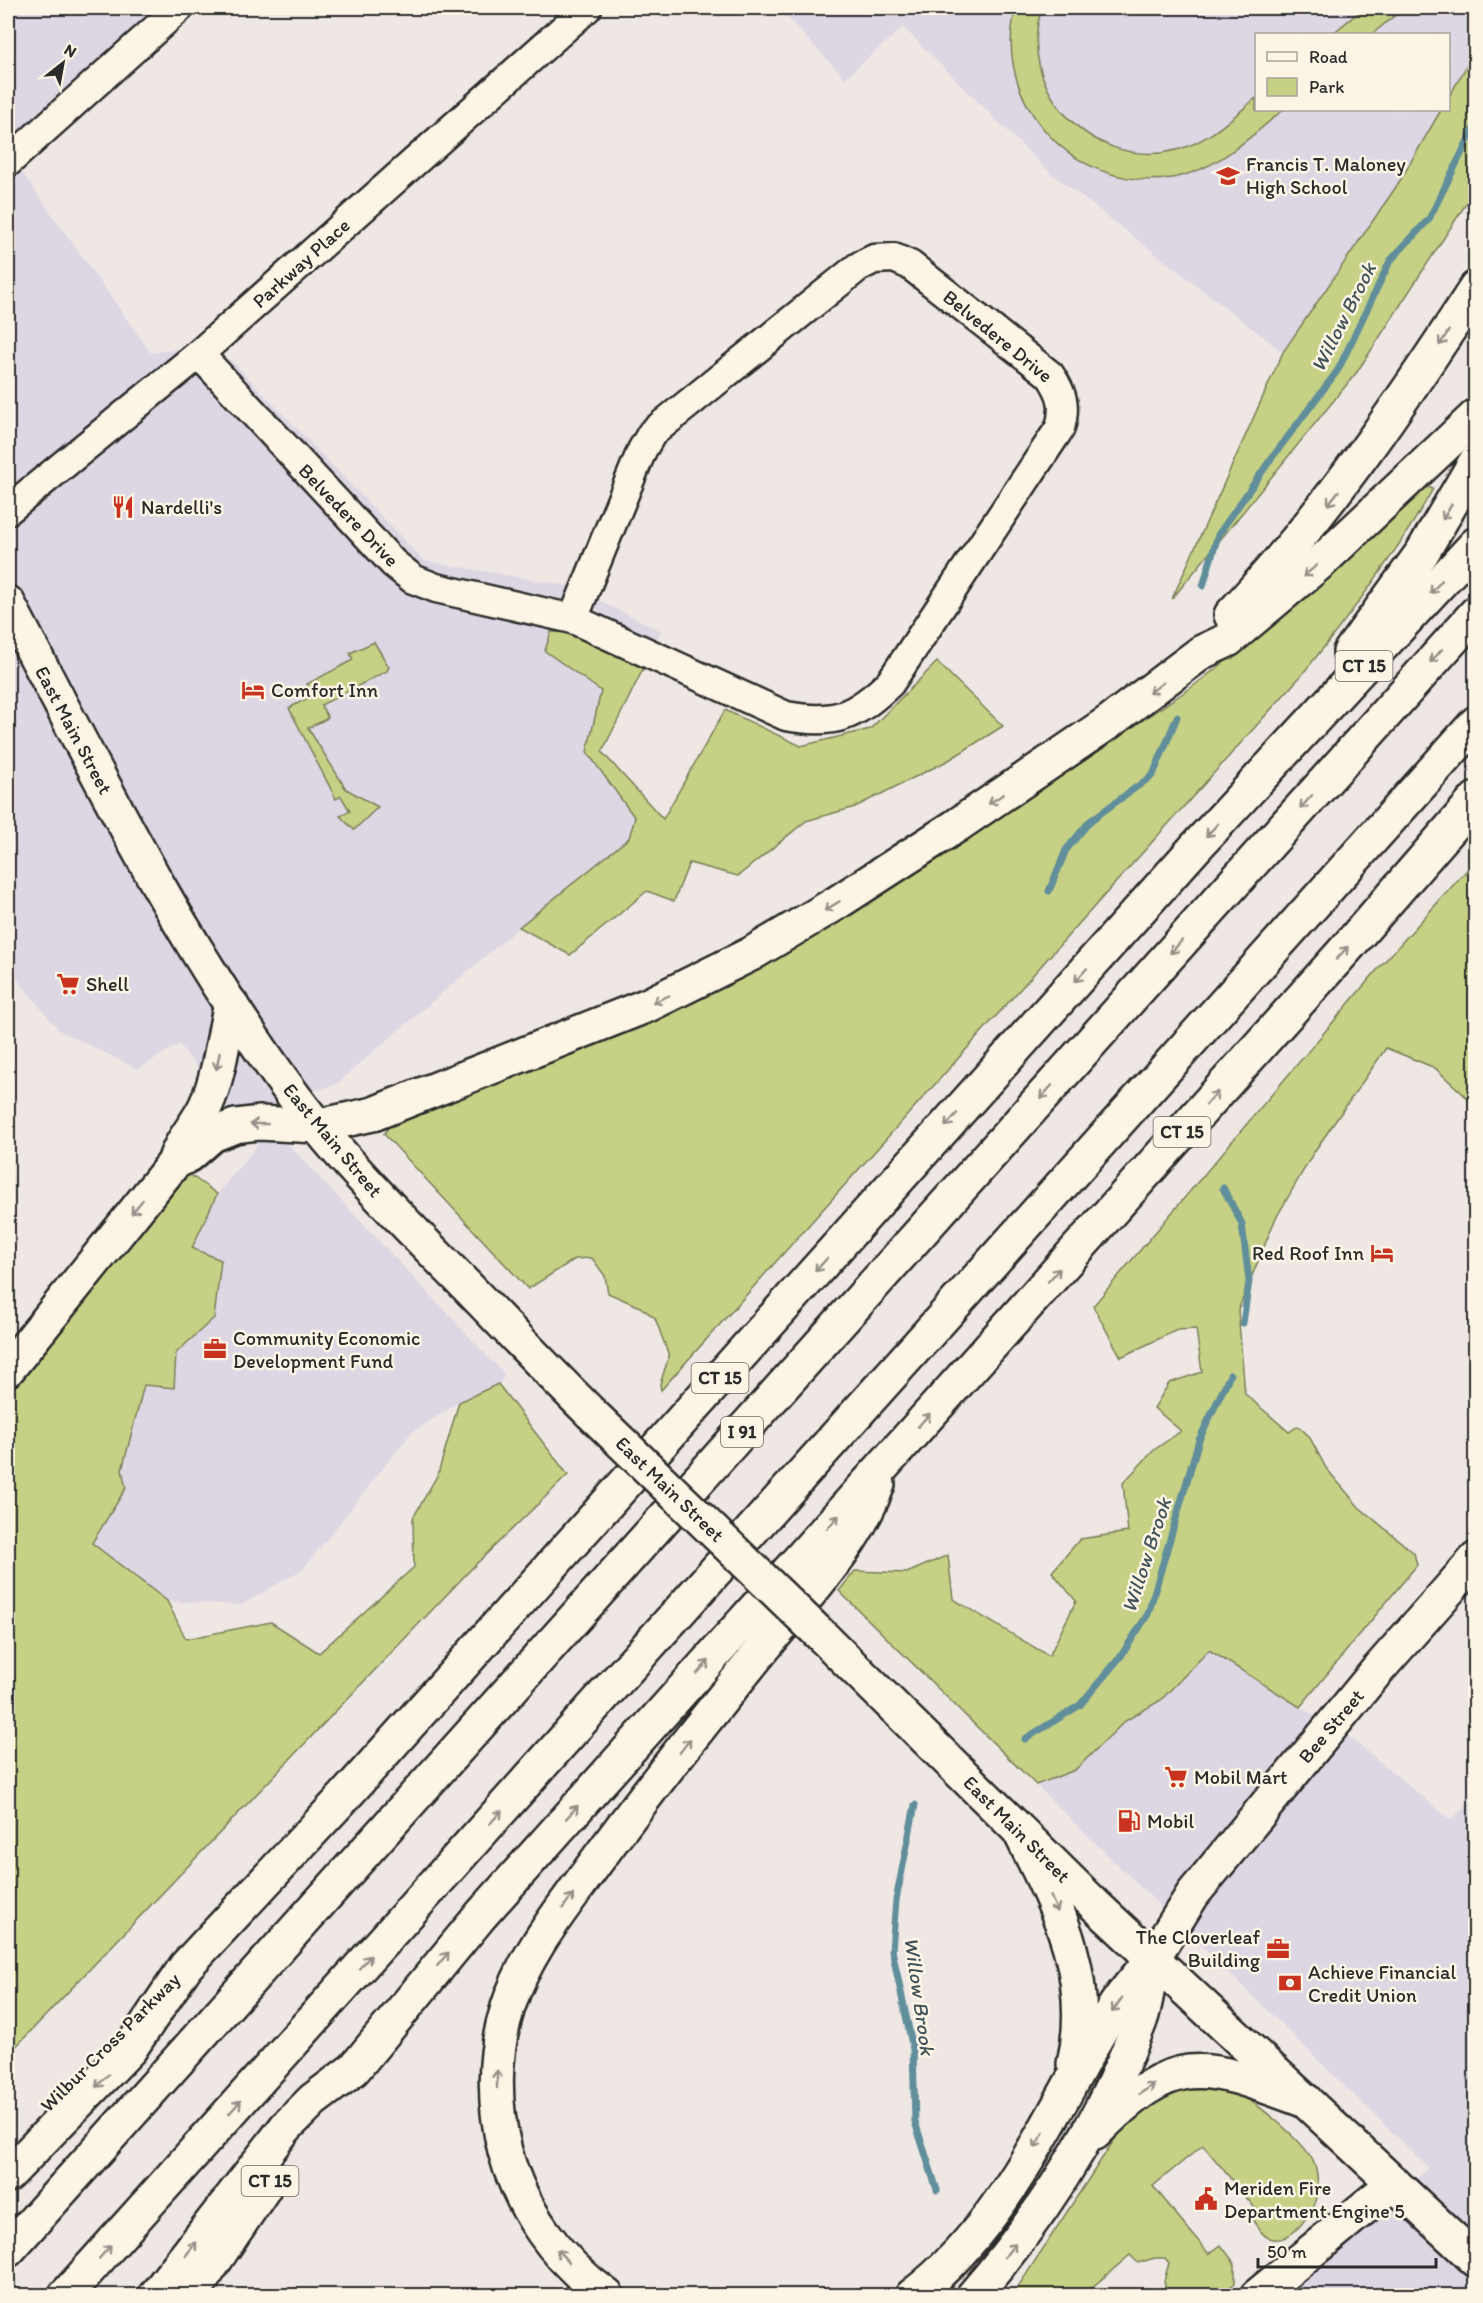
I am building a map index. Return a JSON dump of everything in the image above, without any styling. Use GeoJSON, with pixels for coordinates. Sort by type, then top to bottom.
{"type":"FeatureCollection","features":[{"type":"Feature","properties":{"kind":"main road"},"geometry":{"type":"LineString","coordinates":[[1202,652],[1216,630],[1281,560],[1335,495],[1393,415],[1476,288]]}},
{"type":"Feature","properties":{"kind":"main road"},"geometry":{"type":"LineString","coordinates":[[174,1163],[189,1155],[212,1135],[235,1126],[259,1123],[318,1126],[356,1119],[406,1101],[658,1001],[752,954],[835,904],[1006,792],[1109,722],[1202,652],[1228,640],[1295,584],[1476,416]]}},
{"type":"Feature","properties":{"kind":"main road"},"geometry":{"type":"LineString","coordinates":[[1251,787],[1279,734],[1343,660],[1393,596],[1422,553],[1476,462]]}},
{"type":"Feature","properties":{"kind":"main road","name":"CT 15"},"geometry":{"type":"LineString","coordinates":[[186,1966],[344,1797],[1251,787],[1476,544]]}},
{"type":"Feature","properties":{"kind":"main road","name":"East Main Street"},"geometry":{"type":"LineString","coordinates":[[8,603],[127,831],[231,1004],[286,1086],[387,1204],[500,1323],[1020,1832],[1476,2260]]}},
{"type":"Feature","properties":{"kind":"main road","name":"I 91"},"geometry":{"type":"LineString","coordinates":[[8,2250],[1476,613]]}},
{"type":"Feature","properties":{"kind":"main road"},"geometry":{"type":"LineString","coordinates":[[65,2295],[1476,723]]}},
{"type":"Feature","properties":{"kind":"main road","name":"CT 15"},"geometry":{"type":"LineString","coordinates":[[191,2295],[265,2187],[354,2069],[480,1915],[1345,950],[1476,799]]}},
{"type":"Feature","properties":{"kind":"main road"},"geometry":{"type":"LineString","coordinates":[[8,1369],[174,1163],[180,1148],[200,1118],[210,1096],[231,1004]]}},
{"type":"Feature","properties":{"kind":"main road"},"geometry":{"type":"LineString","coordinates":[[607,2295],[567,2261],[541,2229],[520,2195],[509,2167],[500,2126],[496,2083],[499,2044],[508,2006],[537,1945],[605,1850],[698,1729],[853,1538],[864,1520],[885,1463]]}},
{"type":"Feature","properties":{"kind":"main road","name":"Bee Street"},"geometry":{"type":"LineString","coordinates":[[1153,1958],[1193,1894],[1377,1671],[1476,1559]]}},
{"type":"Feature","properties":{"kind":"main road"},"geometry":{"type":"LineString","coordinates":[[1020,1832],[1061,1919],[1079,1977],[1080,2030],[1068,2089]]}},
{"type":"Feature","properties":{"kind":"main road"},"geometry":{"type":"LineString","coordinates":[[912,2295],[955,2257],[988,2217],[1018,2174],[1114,2007],[1153,1958]]}},
{"type":"Feature","properties":{"kind":"main road"},"geometry":{"type":"LineString","coordinates":[[973,2295],[1032,2220],[1073,2157],[1101,2108],[1141,2020],[1153,1958]]}},
{"type":"Feature","properties":{"kind":"main road"},"geometry":{"type":"LineString","coordinates":[[8,2175],[130,2049],[186,1966]]}},
{"type":"Feature","properties":{"kind":"main road","name":"Wilbur Cross Parkway"},"geometry":{"type":"LineString","coordinates":[[8,2143],[186,1966]]}},
{"type":"Feature","properties":{"kind":"main road"},"geometry":{"type":"LineString","coordinates":[[155,2295],[286,2127],[313,2100],[354,2069]]}},
{"type":"Feature","properties":{"kind":"main road"},"geometry":{"type":"LineString","coordinates":[[1073,2157],[1099,2129],[1138,2094],[1160,2080],[1180,2072],[1220,2073],[1306,2101]]}},
{"type":"Feature","properties":{"kind":"main road"},"geometry":{"type":"LineString","coordinates":[[1257,2295],[1394,2184]]}},
{"type":"Feature","properties":{"kind":"street"},"geometry":{"type":"LineString","coordinates":[[8,162],[179,8]]}},
{"type":"Feature","properties":{"kind":"street","name":"Parkway Place"},"geometry":{"type":"LineString","coordinates":[[8,510],[198,354],[587,8]]}},
{"type":"Feature","properties":{"kind":"street","name":"Belvedere Drive"},"geometry":{"type":"LineString","coordinates":[[198,354],[393,563],[413,579],[436,588],[573,619],[786,716],[815,721],[846,716],[870,702],[890,683],[1060,428],[1065,410],[1062,391],[1050,375],[910,265],[894,258],[874,259],[858,267],[652,433],[642,450],[573,619]]}},
{"type":"Feature","properties":{"kind":"shaded area"},"geometry":{"type":"Polygon","coordinates":[[[8,8],[161,8],[8,147],[8,8]]]}},
{"type":"Feature","properties":{"kind":"shaded area","name":"Francis T. Maloney High School"},"geometry":{"type":"Polygon","coordinates":[[[778,8],[1475,8],[1475,51],[1450,95],[1450,33],[1255,33],[1255,111],[1440,111],[1398,184],[1283,352],[1046,169],[903,27],[845,78],[778,8]]]}},
{"type":"Feature","properties":{"kind":"shaded area"},"geometry":{"type":"Polygon","coordinates":[[[8,153],[151,353],[185,348],[231,360],[424,561],[569,586],[661,631],[602,752],[663,819],[629,838],[519,927],[336,1084],[256,1110],[505,1375],[498,1384],[459,1402],[411,1433],[303,1569],[241,1605],[167,1601],[94,1543],[126,1488],[122,1470],[145,1384],[214,1318],[192,1248],[217,1194],[258,1145],[179,1044],[138,1069],[59,1030],[8,968],[8,153]]]}},
{"type":"Feature","properties":{"kind":"shaded area"},"geometry":{"type":"Polygon","coordinates":[[[1210,1650],[1356,1742],[1451,1820],[1475,1798],[1475,2295],[1281,2295],[1429,2168],[1036,1785],[1075,1770],[1125,1721],[1161,1700],[1210,1650]]]}},
{"type":"Feature","properties":{"kind":"green space"},"geometry":{"type":"Polygon","coordinates":[[[1016,8],[1042,8],[1037,38],[1040,66],[1050,93],[1066,116],[1088,134],[1114,147],[1142,153],[1184,148],[1207,137],[1255,99],[1255,111],[1282,111],[1232,151],[1204,168],[1188,174],[1172,178],[1137,179],[1103,171],[1074,156],[1048,134],[1029,107],[1016,76],[1011,43],[1016,8]]]}},
{"type":"Feature","properties":{"kind":"green space"},"geometry":{"type":"Polygon","coordinates":[[[1364,8],[1404,8],[1373,33],[1333,33],[1364,8]]]}},
{"type":"Feature","properties":{"kind":"green space"},"geometry":{"type":"Polygon","coordinates":[[[1475,51],[1475,190],[1357,372],[1172,599],[1283,352],[1398,184],[1440,111],[1450,111],[1450,95],[1475,51]]]}},
{"type":"Feature","properties":{"kind":"green space"},"geometry":{"type":"Polygon","coordinates":[[[1424,485],[1433,489],[1403,538],[1354,609],[1300,677],[661,1390],[660,1384],[669,1356],[655,1318],[640,1307],[608,1293],[605,1276],[592,1258],[575,1259],[528,1289],[384,1134],[389,1126],[403,1116],[475,1092],[626,1030],[976,832],[1192,687],[1267,629],[1343,562],[1424,485]]]}},
{"type":"Feature","properties":{"kind":"green space"},"geometry":{"type":"Polygon","coordinates":[[[551,632],[573,633],[644,667],[602,752],[663,819],[725,710],[801,746],[870,729],[937,662],[1003,726],[949,760],[855,807],[806,821],[738,876],[689,863],[674,901],[647,891],[570,955],[519,927],[629,838],[635,818],[587,752],[601,691],[545,651],[551,632]]]}},
{"type":"Feature","properties":{"kind":"green space"},"geometry":{"type":"Polygon","coordinates":[[[374,642],[389,667],[387,671],[321,705],[328,718],[308,728],[346,789],[378,807],[354,830],[340,816],[350,811],[341,796],[336,799],[289,708],[312,696],[307,684],[353,660],[350,653],[374,642]]]}},
{"type":"Feature","properties":{"kind":"green space"},"geometry":{"type":"Polygon","coordinates":[[[1475,861],[1475,1105],[1435,1068],[1386,1048],[1314,1152],[1275,1220],[1238,1310],[1245,1394],[1289,1432],[1298,1426],[1309,1436],[1326,1468],[1359,1507],[1414,1553],[1417,1565],[1300,1707],[1209,1650],[1161,1700],[1125,1721],[1075,1770],[1036,1785],[839,1591],[855,1571],[907,1573],[948,1555],[953,1599],[1049,1656],[1076,1601],[1052,1572],[1080,1539],[1128,1532],[1123,1483],[1154,1450],[1181,1431],[1154,1408],[1169,1383],[1202,1372],[1196,1329],[1177,1330],[1121,1357],[1093,1306],[1377,970],[1475,861]]]}},
{"type":"Feature","properties":{"kind":"green space"},"geometry":{"type":"Polygon","coordinates":[[[189,1174],[217,1194],[192,1248],[221,1260],[214,1318],[176,1353],[174,1388],[144,1385],[122,1470],[126,1488],[92,1543],[167,1601],[186,1639],[271,1622],[319,1653],[414,1567],[413,1518],[438,1474],[459,1402],[498,1384],[568,1475],[474,1566],[8,2055],[8,1392],[189,1174]]]}},
{"type":"Feature","properties":{"kind":"green space"},"geometry":{"type":"Polygon","coordinates":[[[1204,2083],[1231,2090],[1256,2105],[1281,2124],[1311,2157],[1316,2169],[1318,2189],[1313,2207],[1301,2225],[1285,2237],[1276,2239],[1267,2237],[1252,2219],[1259,2213],[1203,2145],[1153,2186],[1209,2254],[1221,2245],[1235,2264],[1235,2283],[1221,2295],[1167,2295],[1164,2281],[1169,2263],[1165,2258],[1155,2258],[1138,2263],[1130,2255],[1083,2295],[1012,2296],[1118,2134],[1146,2101],[1204,2083]]]}},
{"type":"Feature","properties":{"kind":"waterway","name":"Willow Brook"},"geometry":{"type":"LineString","coordinates":[[1203,586],[1218,535],[1271,459],[1338,370],[1390,261],[1429,219],[1476,124]]}},
{"type":"Feature","properties":{"kind":"waterway","name":"Willow Brook"},"geometry":{"type":"LineString","coordinates":[[1049,891],[1066,850],[1090,821],[1153,775],[1177,717]]}},
{"type":"Feature","properties":{"kind":"waterway","name":"Willow Brook"},"geometry":{"type":"LineString","coordinates":[[1223,1188],[1242,1224],[1249,1281],[1243,1323]]}},
{"type":"Feature","properties":{"kind":"waterway","name":"Willow Brook"},"geometry":{"type":"LineString","coordinates":[[1025,1739],[1080,1705],[1121,1656],[1148,1614],[1199,1440],[1230,1375]]}},
{"type":"Feature","properties":{"kind":"waterway","name":"Willow Brook"},"geometry":{"type":"LineString","coordinates":[[915,1805],[896,1900],[892,1950],[913,2049],[915,2122],[937,2190]]}},
{"type":"Feature","properties":{"kind":"place","name":"Francis T. Maloney High School"},"geometry":{"type":"Point","coordinates":[1228,176]}},
{"type":"Feature","properties":{"kind":"place","name":"Nardelli's"},"geometry":{"type":"Point","coordinates":[123,507]}},
{"type":"Feature","properties":{"kind":"place","name":"Comfort Inn"},"geometry":{"type":"Point","coordinates":[253,690]}},
{"type":"Feature","properties":{"kind":"place","name":"Shell"},"geometry":{"type":"Point","coordinates":[68,984]}},
{"type":"Feature","properties":{"kind":"place","name":"Red Roof Inn"},"geometry":{"type":"Point","coordinates":[1382,1253]}},
{"type":"Feature","properties":{"kind":"place","name":"Community Economic Development Fund"},"geometry":{"type":"Point","coordinates":[215,1349]}},
{"type":"Feature","properties":{"kind":"place","name":"Mobil Mart"},"geometry":{"type":"Point","coordinates":[1176,1777]}},
{"type":"Feature","properties":{"kind":"place","name":"Mobil"},"geometry":{"type":"Point","coordinates":[1129,1821]}},
{"type":"Feature","properties":{"kind":"place","name":"The Cloverleaf Building"},"geometry":{"type":"Point","coordinates":[1278,1949]}},
{"type":"Feature","properties":{"kind":"place","name":"Achieve Financial Credit Union"},"geometry":{"type":"Point","coordinates":[1290,1983]}},
{"type":"Feature","properties":{"kind":"place","name":"Meriden Fire Department Engine 5"},"geometry":{"type":"Point","coordinates":[1206,2199]}}]}
